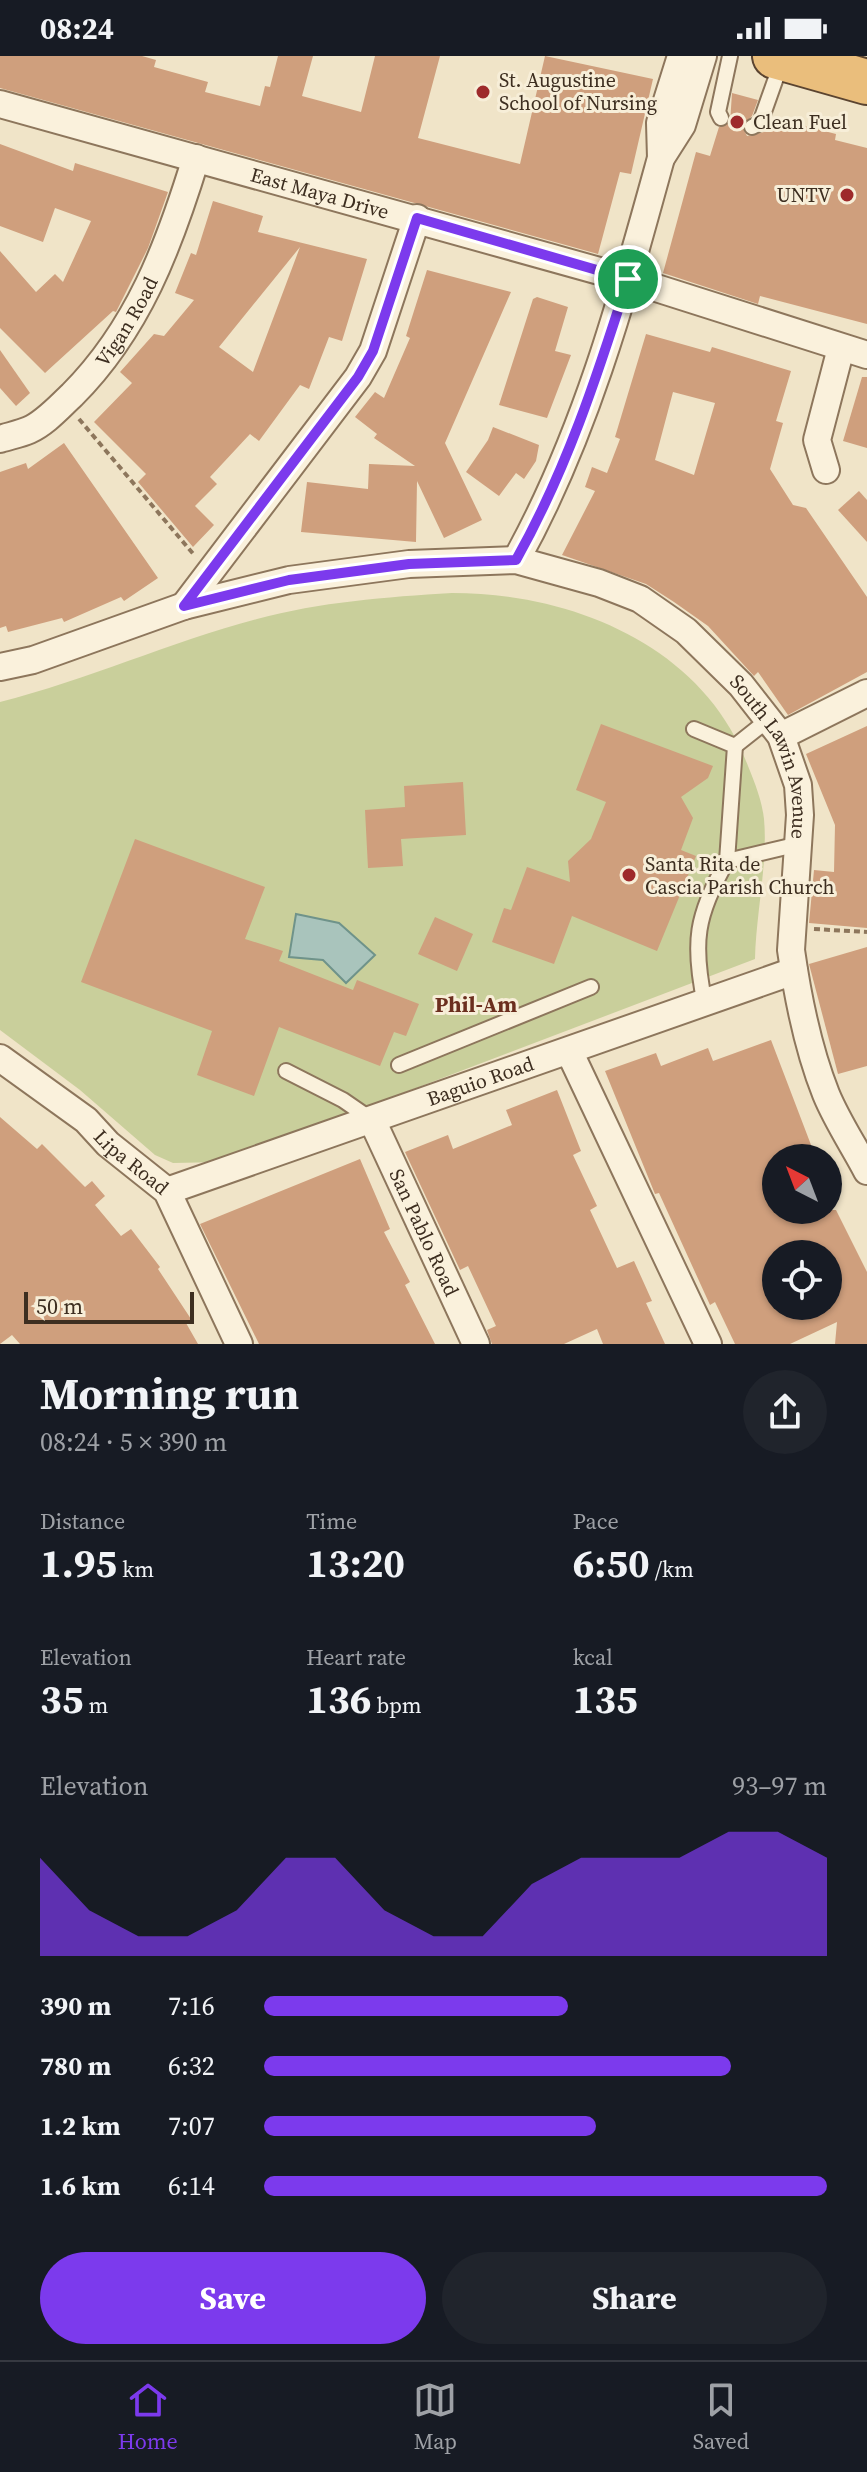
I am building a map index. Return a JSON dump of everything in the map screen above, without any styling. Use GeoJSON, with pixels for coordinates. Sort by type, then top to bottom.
{"type":"FeatureCollection","features":[{"type":"Feature","properties":{"kind":"highway"},"geometry":{"type":"LineString","coordinates":[[779,57],[867,82]]}},
{"type":"Feature","properties":{"kind":"street"},"geometry":{"type":"LineString","coordinates":[[516,560],[557,483],[592,393],[628,279],[661,158],[660,123],[681,56]]}},
{"type":"Feature","properties":{"kind":"street"},"geometry":{"type":"LineString","coordinates":[[661,158],[682,125],[703,56]]}},
{"type":"Feature","properties":{"kind":"street","name":"East Maya Drive"},"geometry":{"type":"LineString","coordinates":[[0,104],[628,279],[867,355]]}},
{"type":"Feature","properties":{"kind":"street","name":"Vigan Road"},"geometry":{"type":"LineString","coordinates":[[0,439],[29,430],[65,402],[89,378],[145,295],[170,243],[196,158]]}},
{"type":"Feature","properties":{"kind":"street"},"geometry":{"type":"LineString","coordinates":[[184,606],[358,377],[373,351],[417,218]]}},
{"type":"Feature","properties":{"kind":"street"},"geometry":{"type":"LineString","coordinates":[[826,470],[817,440],[841,348]]}},
{"type":"Feature","properties":{"kind":"street","name":"South Lawin Avenue"},"geometry":{"type":"LineString","coordinates":[[0,667],[33,660],[184,606],[289,580],[409,564],[516,560],[599,583],[640,599],[703,646],[775,728],[798,785],[799,844],[792,927],[794,971],[806,1029],[827,1096],[867,1171]]}},
{"type":"Feature","properties":{"kind":"street"},"geometry":{"type":"LineString","coordinates":[[775,728],[867,693]]}},
{"type":"Feature","properties":{"kind":"street","name":"Baguio Road"},"geometry":{"type":"LineString","coordinates":[[167,1191],[570,1053],[794,971]]}},
{"type":"Feature","properties":{"kind":"street"},"geometry":{"type":"LineString","coordinates":[[570,1053],[708,1344]]}},
{"type":"Feature","properties":{"kind":"street","name":"Lipa Road"},"geometry":{"type":"LineString","coordinates":[[0,1058],[86,1120],[108,1144],[167,1191],[239,1344]]}},
{"type":"Feature","properties":{"kind":"street","name":"San Pablo Road"},"geometry":{"type":"LineString","coordinates":[[372,1120],[476,1344]]}},
{"type":"Feature","properties":{"kind":"lane"},"geometry":{"type":"LineString","coordinates":[[721,118],[718,112],[730,56]]}},
{"type":"Feature","properties":{"kind":"lane"},"geometry":{"type":"LineString","coordinates":[[752,127],[758,125],[764,113],[779,57]]}},
{"type":"Feature","properties":{"kind":"lane"},"geometry":{"type":"LineString","coordinates":[[694,729],[735,746],[775,728]]}},
{"type":"Feature","properties":{"kind":"lane"},"geometry":{"type":"LineString","coordinates":[[705,1004],[696,961],[697,931],[706,897],[727,861],[735,746]]}},
{"type":"Feature","properties":{"kind":"lane"},"geometry":{"type":"LineString","coordinates":[[727,861],[799,844]]}},
{"type":"Feature","properties":{"kind":"lane"},"geometry":{"type":"LineString","coordinates":[[399,1065],[591,987]]}},
{"type":"Feature","properties":{"kind":"lane"},"geometry":{"type":"LineString","coordinates":[[286,1071],[343,1100],[372,1120]]}},
{"type":"Feature","properties":{"kind":"path"},"geometry":{"type":"LineString","coordinates":[[65,402],[211,574]]}},
{"type":"Feature","properties":{"kind":"path"},"geometry":{"type":"LineString","coordinates":[[792,927],[867,932]]}},
{"type":"Feature","properties":{"kind":"green space"},"geometry":{"type":"Polygon","coordinates":[[[452,593],[543,603],[587,616],[628,634],[667,659],[700,688],[728,724],[751,772],[763,812],[765,836],[755,959],[222,1162],[173,1163],[155,1155],[80,1090],[0,1030],[0,702],[225,628],[281,613],[353,601],[452,593]]]}},
{"type":"Feature","properties":{"kind":"water"},"geometry":{"type":"Polygon","coordinates":[[[296,914],[339,923],[375,955],[346,983],[323,960],[289,957],[296,914]]]}},
{"type":"Feature","properties":{"kind":"building"},"geometry":{"type":"Polygon","coordinates":[[[0,56],[142,56],[156,60],[154,67],[208,82],[205,92],[260,106],[265,86],[270,87],[278,56],[313,56],[302,96],[361,112],[375,56],[440,56],[418,138],[520,164],[545,56],[653,79],[631,174],[620,172],[598,254],[0,88],[0,56]]]}},
{"type":"Feature","properties":{"kind":"building"},"geometry":{"type":"Polygon","coordinates":[[[732,93],[758,100],[752,116],[742,126],[747,136],[764,132],[773,118],[836,134],[835,140],[867,148],[867,324],[760,296],[758,304],[663,273],[696,152],[710,156],[719,127],[730,123],[732,93]]]}},
{"type":"Feature","properties":{"kind":"building"},"geometry":{"type":"Polygon","coordinates":[[[0,144],[73,171],[75,163],[168,192],[148,248],[116,312],[113,311],[45,373],[0,328],[0,251],[36,292],[55,274],[63,282],[91,221],[55,208],[43,242],[0,226],[0,144]]]}},
{"type":"Feature","properties":{"kind":"building"},"geometry":{"type":"Polygon","coordinates":[[[213,201],[263,216],[258,232],[367,259],[342,341],[329,337],[309,389],[300,385],[259,441],[250,434],[210,477],[217,484],[195,506],[214,525],[193,547],[138,482],[146,474],[94,422],[132,383],[120,372],[154,334],[164,336],[194,300],[175,293],[191,253],[196,255],[213,201]],[[300,247],[219,347],[253,372],[300,247]]]}},
{"type":"Feature","properties":{"kind":"building"},"geometry":{"type":"Polygon","coordinates":[[[427,270],[511,292],[445,443],[482,520],[444,538],[417,481],[416,542],[301,532],[307,482],[368,489],[369,464],[415,466],[374,438],[377,434],[355,417],[375,392],[384,398],[410,338],[406,336],[427,270]]]}},
{"type":"Feature","properties":{"kind":"building"},"geometry":{"type":"Polygon","coordinates":[[[537,297],[568,307],[555,351],[571,355],[547,418],[499,405],[533,299],[537,297]]]}},
{"type":"Feature","properties":{"kind":"building"},"geometry":{"type":"Polygon","coordinates":[[[646,334],[710,352],[712,347],[791,371],[776,421],[783,423],[770,469],[793,505],[806,508],[867,597],[867,672],[788,715],[758,672],[754,676],[708,626],[646,584],[562,555],[595,491],[585,487],[592,467],[607,473],[620,439],[615,437],[646,334]],[[673,392],[655,460],[694,475],[715,403],[673,392]]]}},
{"type":"Feature","properties":{"kind":"building"},"geometry":{"type":"Polygon","coordinates":[[[0,350],[30,393],[16,406],[0,388],[0,350]]]}},
{"type":"Feature","properties":{"kind":"building"},"geometry":{"type":"Polygon","coordinates":[[[862,377],[867,377],[867,448],[843,441],[862,377]]]}},
{"type":"Feature","properties":{"kind":"building"},"geometry":{"type":"Polygon","coordinates":[[[493,427],[539,445],[536,461],[524,479],[516,473],[499,496],[466,472],[488,440],[493,427]]]}},
{"type":"Feature","properties":{"kind":"building"},"geometry":{"type":"Polygon","coordinates":[[[64,443],[158,578],[124,601],[121,597],[64,622],[62,618],[8,632],[6,626],[0,628],[0,472],[26,463],[28,469],[64,443]]]}},
{"type":"Feature","properties":{"kind":"building"},"geometry":{"type":"Polygon","coordinates":[[[859,491],[867,500],[867,542],[838,510],[859,491]]]}},
{"type":"Feature","properties":{"kind":"building"},"geometry":{"type":"Polygon","coordinates":[[[601,724],[713,766],[708,778],[681,797],[693,818],[681,850],[696,856],[657,951],[572,916],[554,964],[492,942],[504,908],[511,910],[527,867],[570,882],[568,861],[591,839],[606,802],[576,790],[601,724]]]}},
{"type":"Feature","properties":{"kind":"building"},"geometry":{"type":"Polygon","coordinates":[[[867,726],[867,928],[809,923],[814,870],[834,872],[835,825],[806,754],[867,726]]]}},
{"type":"Feature","properties":{"kind":"building"},"geometry":{"type":"Polygon","coordinates":[[[463,782],[466,835],[401,839],[403,866],[368,868],[365,810],[405,807],[404,786],[463,782]]]}},
{"type":"Feature","properties":{"kind":"building"},"geometry":{"type":"Polygon","coordinates":[[[135,839],[265,887],[245,939],[283,951],[279,961],[353,990],[357,980],[419,1004],[406,1036],[394,1032],[380,1066],[279,1027],[254,1096],[197,1075],[212,1031],[81,982],[135,839]]]}},
{"type":"Feature","properties":{"kind":"building"},"geometry":{"type":"Polygon","coordinates":[[[435,917],[473,934],[457,971],[418,954],[435,917]]]}},
{"type":"Feature","properties":{"kind":"building"},"geometry":{"type":"Polygon","coordinates":[[[867,947],[867,1066],[838,1074],[809,964],[867,947]]]}},
{"type":"Feature","properties":{"kind":"building"},"geometry":{"type":"Polygon","coordinates":[[[771,1040],[811,1144],[762,1144],[762,1224],[842,1222],[867,1272],[867,1344],[835,1344],[837,1322],[790,1344],[735,1344],[715,1302],[710,1305],[659,1193],[655,1194],[605,1071],[656,1053],[661,1066],[708,1048],[713,1061],[771,1040]]]}},
{"type":"Feature","properties":{"kind":"building"},"geometry":{"type":"Polygon","coordinates":[[[557,1090],[581,1151],[573,1155],[597,1206],[590,1210],[617,1268],[634,1261],[652,1301],[646,1303],[665,1344],[603,1344],[597,1329],[564,1344],[492,1344],[487,1330],[496,1326],[468,1266],[460,1270],[405,1152],[448,1135],[453,1149],[512,1125],[506,1110],[557,1090]]]}},
{"type":"Feature","properties":{"kind":"building"},"geometry":{"type":"Polygon","coordinates":[[[0,1117],[37,1149],[42,1144],[85,1187],[92,1181],[105,1196],[95,1205],[121,1236],[131,1229],[160,1267],[158,1269],[191,1319],[186,1323],[198,1344],[20,1344],[12,1335],[0,1344],[0,1117]]]}},
{"type":"Feature","properties":{"kind":"building"},"geometry":{"type":"Polygon","coordinates":[[[360,1159],[390,1229],[384,1232],[410,1282],[405,1285],[435,1344],[259,1344],[200,1224],[360,1159]]]}},
{"type":"Feature","properties":{"kind":"place","name":"St. Augustine School of Nursing"},"geometry":{"type":"Point","coordinates":[483,92]}},
{"type":"Feature","properties":{"kind":"place","name":"Clean Fuel"},"geometry":{"type":"Point","coordinates":[737,122]}},
{"type":"Feature","properties":{"kind":"place","name":"UNTV"},"geometry":{"type":"Point","coordinates":[847,195]}},
{"type":"Feature","properties":{"kind":"place","name":"Santa Rita de Cascia Parish Church"},"geometry":{"type":"Point","coordinates":[629,875]}},
{"type":"Feature","properties":{"kind":"district","name":"Phil-Am"},"geometry":{"type":"Point","coordinates":[476,1004]}},
{"type":"Feature","properties":{"kind":"route"},"geometry":{"type":"LineString","coordinates":[[417,218],[628,279],[592,393],[557,483],[516,560],[409,564],[289,580],[184,606],[249,525],[358,377],[373,351],[417,218]]}}]}
